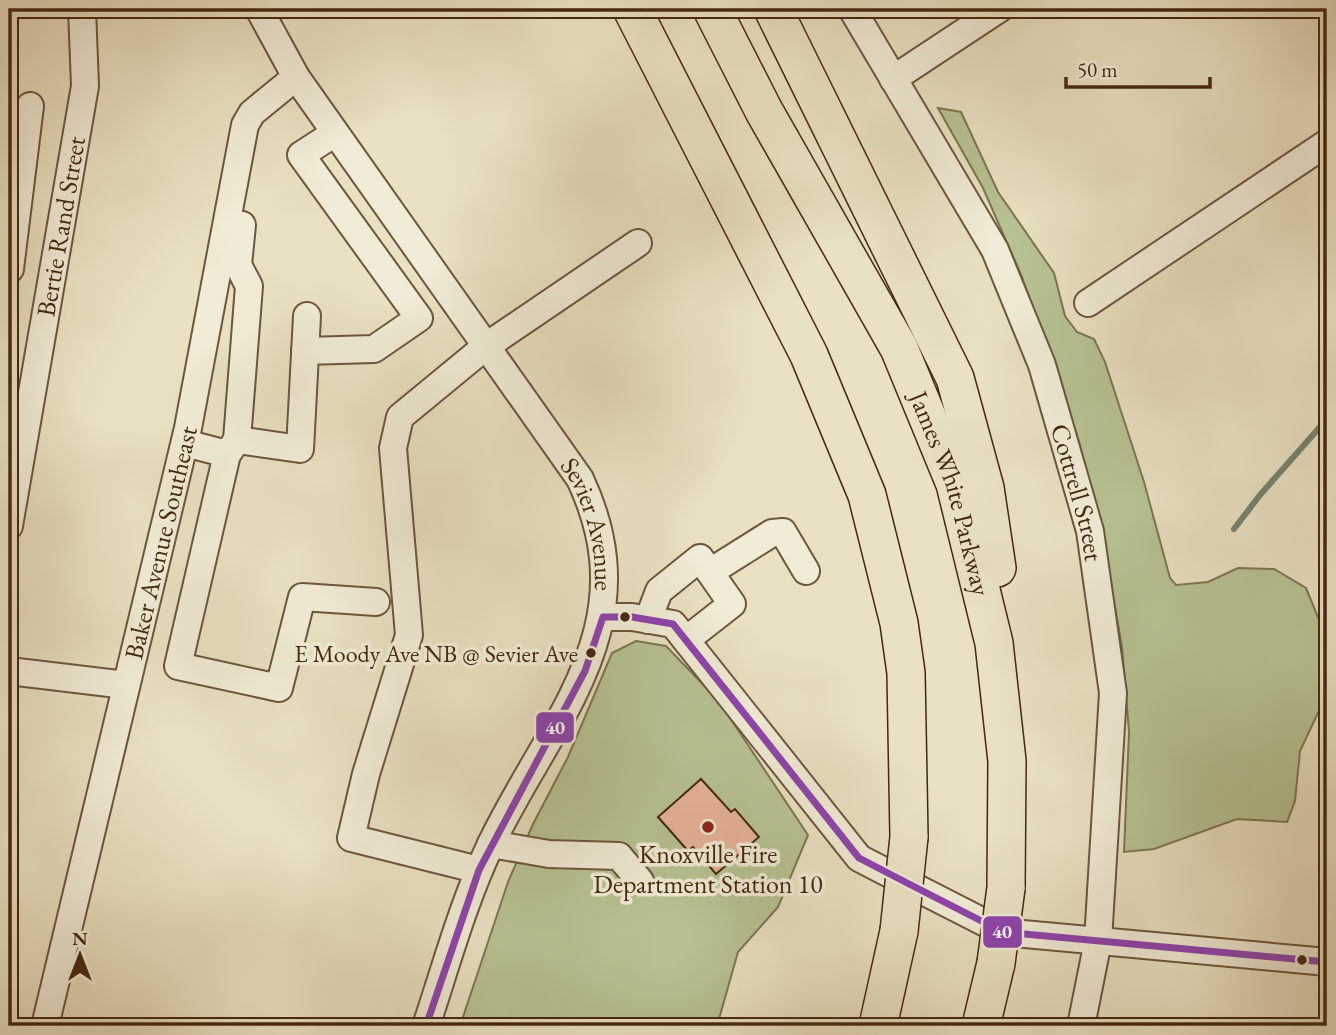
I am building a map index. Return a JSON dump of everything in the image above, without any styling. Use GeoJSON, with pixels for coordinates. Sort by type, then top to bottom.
{"type":"FeatureCollection","features":[{"type":"Feature","properties":{"kind":"highway"},"geometry":{"type":"LineString","coordinates":[[632,9],[809,355],[867,495],[899,623],[905,673],[909,837],[899,931],[878,1026]]}},
{"type":"Feature","properties":{"kind":"highway","name":"James White Parkway"},"geometry":{"type":"LineString","coordinates":[[712,9],[764,111],[899,348],[955,484],[994,643],[1007,761],[1006,888],[996,963],[981,1026]]}},
{"type":"Feature","properties":{"kind":"highway"},"geometry":{"type":"LineString","coordinates":[[773,9],[955,378],[985,488],[1004,622],[1007,761]]}},
{"type":"Feature","properties":{"kind":"street","name":"Bertie Rand Street"},"geometry":{"type":"LineString","coordinates":[[9,526],[14,473],[85,86],[82,9]]}},
{"type":"Feature","properties":{"kind":"street","name":"Sevier Avenue"},"geometry":{"type":"LineString","coordinates":[[259,9],[296,77],[580,479],[591,503],[605,557],[603,617],[673,624],[859,858],[1003,932],[1327,962]]}},
{"type":"Feature","properties":{"kind":"street","name":"Cottrell Street"},"geometry":{"type":"LineString","coordinates":[[852,9],[995,250],[1042,365],[1090,531],[1113,693],[1098,941],[1080,1026]]}},
{"type":"Feature","properties":{"kind":"street"},"geometry":{"type":"LineString","coordinates":[[893,79],[999,9]]}},
{"type":"Feature","properties":{"kind":"street"},"geometry":{"type":"LineString","coordinates":[[296,77],[252,113],[238,265],[249,286],[232,447],[178,666],[279,688],[302,597],[376,602]]}},
{"type":"Feature","properties":{"kind":"street"},"geometry":{"type":"LineString","coordinates":[[30,106],[9,272],[52,276]]}},
{"type":"Feature","properties":{"kind":"street","name":"Baker Avenue Southeast"},"geometry":{"type":"LineString","coordinates":[[46,1026],[185,443],[245,125],[252,113]]}},
{"type":"Feature","properties":{"kind":"street"},"geometry":{"type":"LineString","coordinates":[[305,351],[374,349],[419,318],[301,155],[335,134]]}},
{"type":"Feature","properties":{"kind":"street"},"geometry":{"type":"LineString","coordinates":[[1088,303],[1327,144]]}},
{"type":"Feature","properties":{"kind":"street"},"geometry":{"type":"LineString","coordinates":[[479,870],[351,838],[366,774],[409,635],[393,448],[395,434],[400,417],[485,347],[638,243]]}},
{"type":"Feature","properties":{"kind":"street"},"geometry":{"type":"LineString","coordinates":[[185,443],[300,449],[307,316]]}},
{"type":"Feature","properties":{"kind":"street"},"geometry":{"type":"LineString","coordinates":[[710,572],[772,533],[783,533],[806,571]]}},
{"type":"Feature","properties":{"kind":"street"},"geometry":{"type":"LineString","coordinates":[[648,620],[659,591],[700,558],[732,604],[686,640]]}},
{"type":"Feature","properties":{"kind":"street"},"geometry":{"type":"LineString","coordinates":[[426,1026],[479,870],[585,671],[603,617]]}},
{"type":"Feature","properties":{"kind":"street"},"geometry":{"type":"LineString","coordinates":[[9,671],[126,685]]}},
{"type":"Feature","properties":{"kind":"street"},"geometry":{"type":"LineString","coordinates":[[491,844],[549,854],[619,856],[640,881]]}},
{"type":"Feature","properties":{"kind":"green space"},"geometry":{"type":"Polygon","coordinates":[[[938,108],[961,112],[998,192],[1054,273],[1065,316],[1077,332],[1094,339],[1105,362],[1144,482],[1170,578],[1176,585],[1208,582],[1238,568],[1274,569],[1306,588],[1320,622],[1326,664],[1326,696],[1300,751],[1295,801],[1287,822],[1237,819],[1154,849],[1124,852],[1129,732],[1122,647],[1104,544],[1079,442],[1022,277],[983,188],[938,108]]]}},
{"type":"Feature","properties":{"kind":"green space"},"geometry":{"type":"Polygon","coordinates":[[[636,641],[666,646],[718,700],[808,835],[778,907],[738,952],[717,1026],[460,1026],[508,882],[533,824],[568,757],[612,653],[636,641]]]}},
{"type":"Feature","properties":{"kind":"building","name":"Knoxville Fire Department Station 10"},"geometry":{"type":"Polygon","coordinates":[[[701,779],[731,812],[735,809],[759,837],[716,874],[693,847],[688,851],[658,817],[701,779]]]}},
{"type":"Feature","properties":{"kind":"waterway"},"geometry":{"type":"LineString","coordinates":[[1234,529],[1327,419]]}},
{"type":"Feature","properties":{"kind":"transit line","name":"40"},"geometry":{"type":"LineString","coordinates":[[426,1026],[479,870],[585,671],[603,617],[632,617],[673,624],[859,858],[1003,932],[1327,962]]}},
{"type":"Feature","properties":{"kind":"place","name":"E Moody Ave NB @ Sevier Ave"},"geometry":{"type":"Point","coordinates":[591,653]}},
{"type":"Feature","properties":{"kind":"place","name":"Knoxville Fire Department Station 10"},"geometry":{"type":"Point","coordinates":[708,827]}}]}
